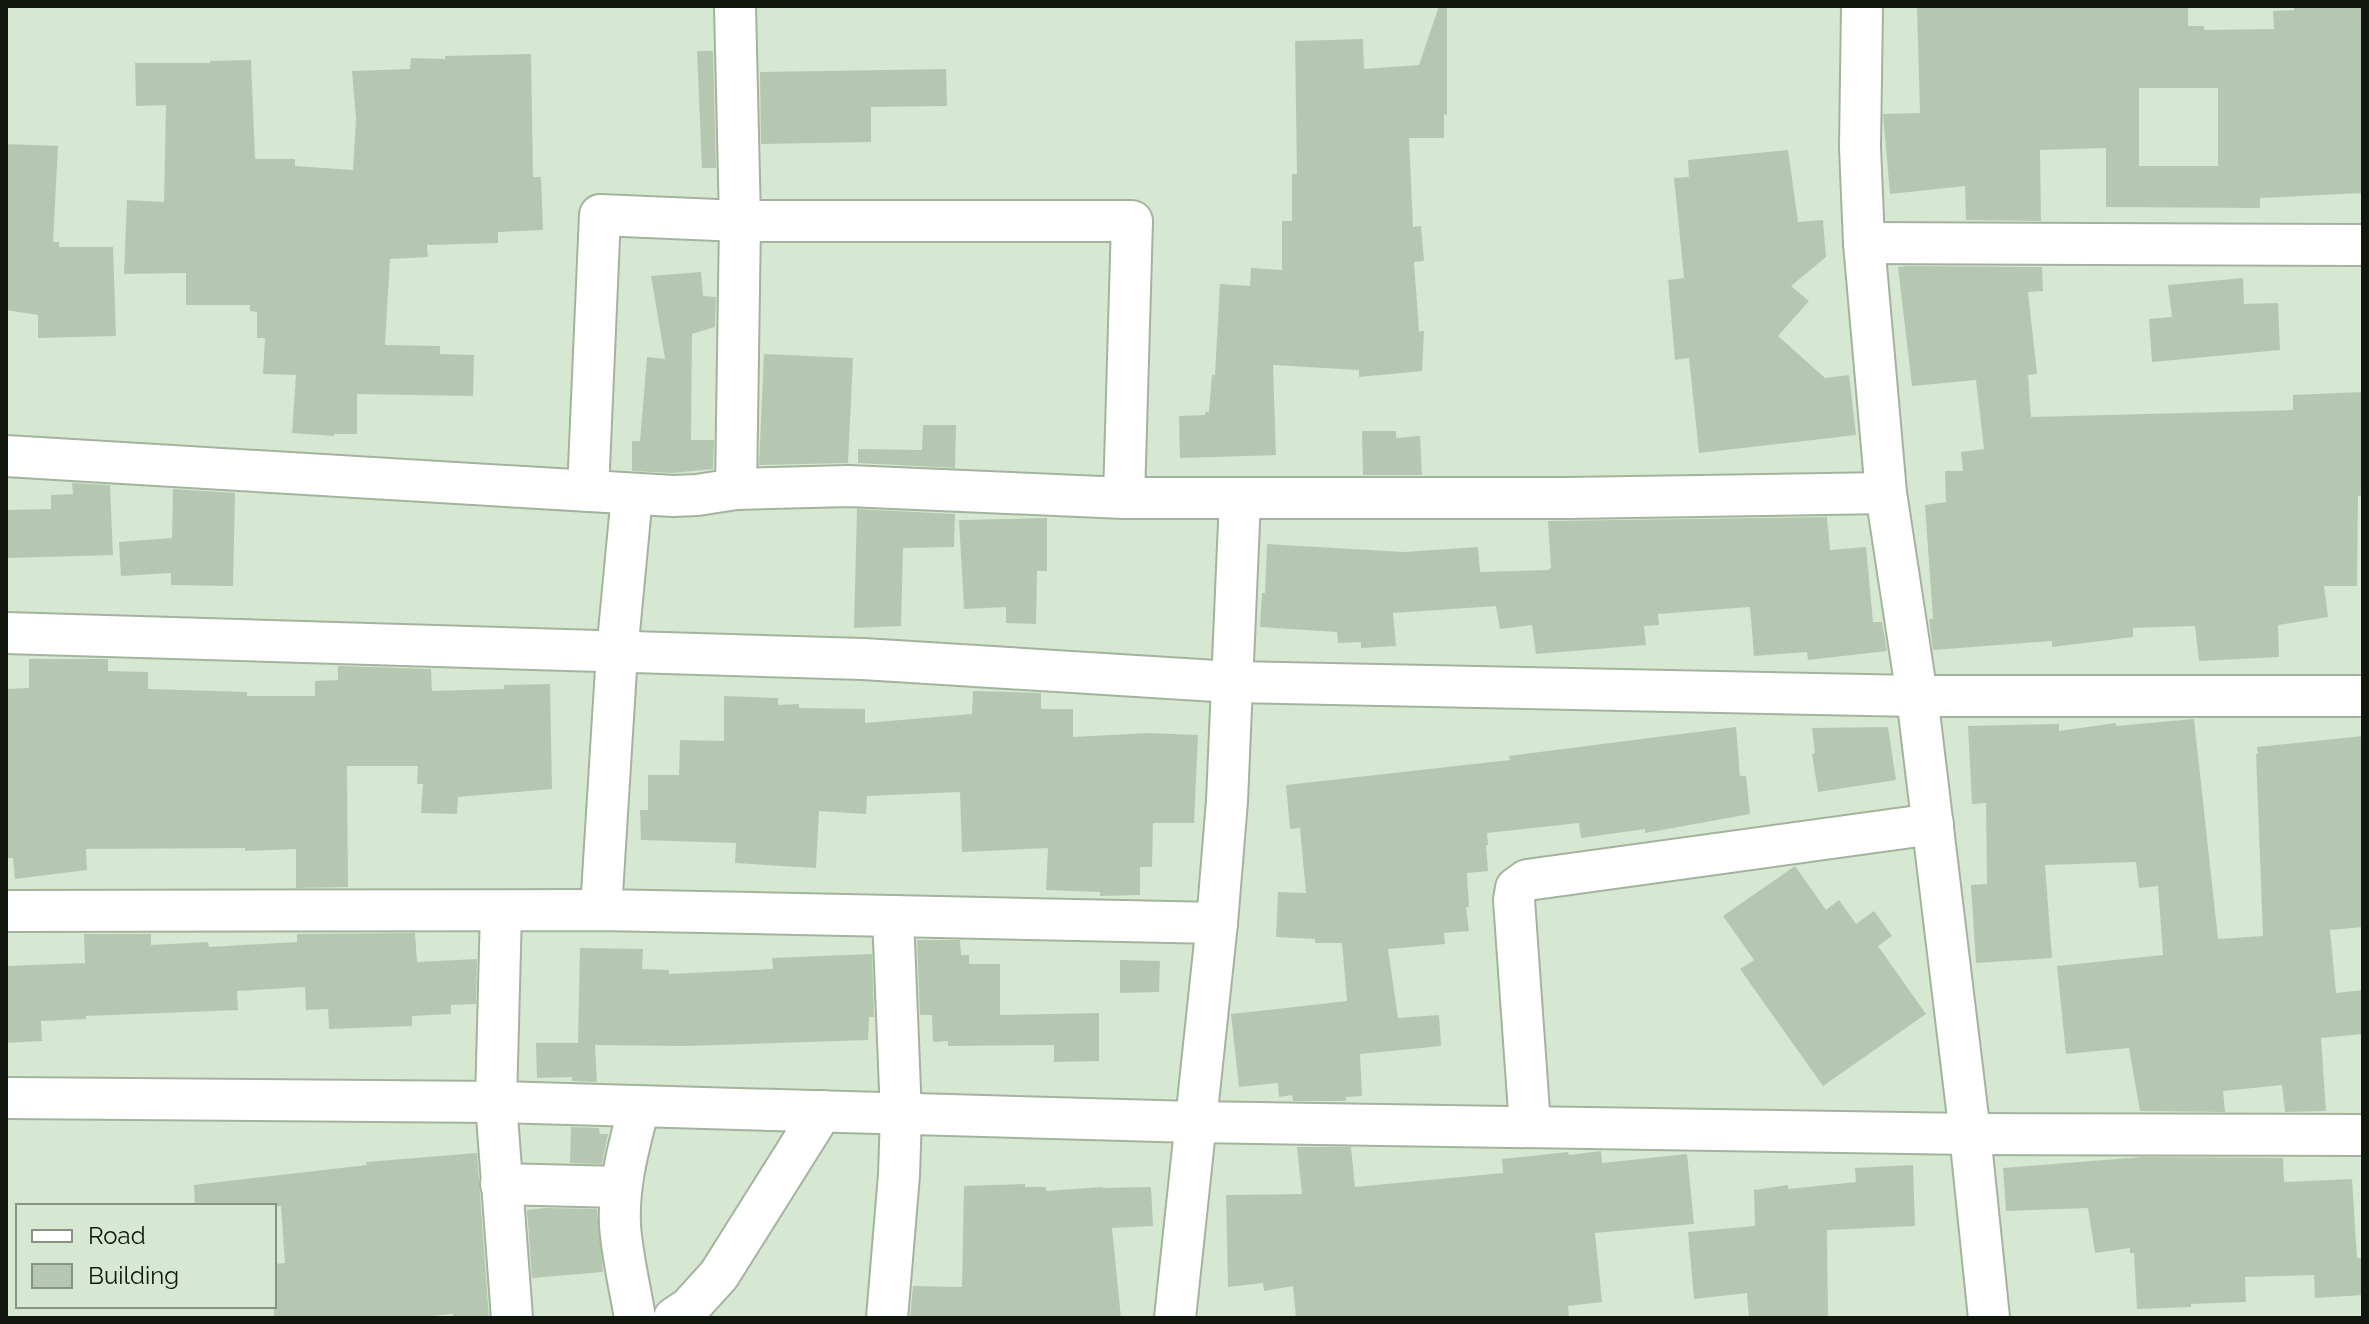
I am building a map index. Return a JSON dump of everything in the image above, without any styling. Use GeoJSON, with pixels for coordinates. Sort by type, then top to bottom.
{"type":"FeatureCollection","features":[{"type":"Feature","properties":{"kind":"street"},"geometry":{"type":"LineString","coordinates":[[735,6],[740,221],[736,489]]}},
{"type":"Feature","properties":{"kind":"street"},"geometry":{"type":"LineString","coordinates":[[1862,6],[1860,147],[1864,243],[1886,493],[1933,824],[1989,1318]]}},
{"type":"Feature","properties":{"kind":"street"},"geometry":{"type":"LineString","coordinates":[[588,491],[600,215],[740,221],[1132,221],[1124,498]]}},
{"type":"Feature","properties":{"kind":"street"},"geometry":{"type":"LineString","coordinates":[[1864,243],[2363,245]]}},
{"type":"Feature","properties":{"kind":"street"},"geometry":{"type":"LineString","coordinates":[[6,456],[632,495],[697,495],[736,489],[848,486],[1124,498],[1240,499],[1886,493]]}},
{"type":"Feature","properties":{"kind":"street"},"geometry":{"type":"LineString","coordinates":[[601,910],[617,653],[632,495]]}},
{"type":"Feature","properties":{"kind":"street"},"geometry":{"type":"LineString","coordinates":[[1175,1318],[1227,801],[1240,499]]}},
{"type":"Feature","properties":{"kind":"street"},"geometry":{"type":"LineString","coordinates":[[6,633],[863,659],[1232,682],[1917,696],[2363,696]]}},
{"type":"Feature","properties":{"kind":"street"},"geometry":{"type":"LineString","coordinates":[[1530,1126],[1514,900],[1516,888],[1527,880],[1933,824]]}},
{"type":"Feature","properties":{"kind":"street"},"geometry":{"type":"LineString","coordinates":[[6,911],[601,910],[1217,923]]}},
{"type":"Feature","properties":{"kind":"street"},"geometry":{"type":"LineString","coordinates":[[501,911],[496,1102],[512,1318]]}},
{"type":"Feature","properties":{"kind":"street"},"geometry":{"type":"LineString","coordinates":[[887,1318],[901,1115],[893,916]]}},
{"type":"Feature","properties":{"kind":"street"},"geometry":{"type":"LineString","coordinates":[[6,1098],[496,1102],[1194,1122],[1970,1134],[2363,1135]]}},
{"type":"Feature","properties":{"kind":"street"},"geometry":{"type":"LineString","coordinates":[[635,1318],[621,1233],[621,1187],[639,1107]]}},
{"type":"Feature","properties":{"kind":"street"},"geometry":{"type":"LineString","coordinates":[[674,1318],[689,1308],[719,1275],[822,1111]]}},
{"type":"Feature","properties":{"kind":"street"},"geometry":{"type":"LineString","coordinates":[[501,1184],[621,1187]]}},
{"type":"Feature","properties":{"kind":"building"},"geometry":{"type":"Polygon","coordinates":[[[1439,6],[1447,6],[1447,115],[1444,114],[1444,138],[1409,138],[1413,227],[1421,226],[1424,261],[1414,262],[1419,331],[1424,331],[1422,371],[1359,377],[1359,370],[1273,365],[1276,455],[1180,458],[1179,416],[1205,415],[1209,412],[1212,375],[1215,375],[1220,284],[1250,286],[1251,268],[1282,270],[1282,221],[1292,221],[1292,174],[1297,174],[1295,41],[1363,39],[1364,69],[1419,65],[1439,6]]]}},
{"type":"Feature","properties":{"kind":"building"},"geometry":{"type":"Polygon","coordinates":[[[1917,6],[2188,6],[2188,26],[2204,26],[2204,30],[2274,29],[2273,11],[2294,10],[2294,6],[2363,6],[2363,193],[2260,198],[2260,208],[2106,207],[2106,148],[2040,150],[2041,221],[1966,220],[1965,186],[1890,194],[1883,114],[1920,113],[1917,6]],[[2139,88],[2139,166],[2218,166],[2218,88],[2139,88]]]}},
{"type":"Feature","properties":{"kind":"building"},"geometry":{"type":"Polygon","coordinates":[[[697,51],[713,51],[716,168],[702,168],[697,51]]]}},
{"type":"Feature","properties":{"kind":"building"},"geometry":{"type":"Polygon","coordinates":[[[531,54],[533,177],[541,177],[543,230],[498,232],[498,243],[427,245],[428,257],[390,259],[385,345],[440,346],[440,354],[474,355],[473,396],[357,394],[357,434],[292,433],[296,375],[263,374],[265,338],[257,338],[257,312],[250,311],[250,305],[186,305],[186,273],[124,274],[127,200],[164,202],[166,105],[136,106],[135,63],[251,60],[255,159],[295,159],[295,166],[353,170],[356,119],[352,71],[410,69],[411,58],[531,54]]]}},
{"type":"Feature","properties":{"kind":"building"},"geometry":{"type":"Polygon","coordinates":[[[946,69],[947,106],[871,107],[871,142],[761,144],[760,72],[946,69]]]}},
{"type":"Feature","properties":{"kind":"building"},"geometry":{"type":"Polygon","coordinates":[[[6,144],[58,146],[53,242],[59,242],[59,247],[113,247],[116,336],[38,338],[38,315],[6,310],[6,144]]]}},
{"type":"Feature","properties":{"kind":"building"},"geometry":{"type":"Polygon","coordinates":[[[1788,150],[1798,222],[1823,220],[1826,257],[1791,286],[1809,301],[1778,336],[1825,378],[1849,375],[1856,435],[1699,453],[1689,358],[1675,360],[1668,280],[1684,278],[1674,178],[1689,177],[1688,160],[1788,150]]]}},
{"type":"Feature","properties":{"kind":"building"},"geometry":{"type":"Polygon","coordinates":[[[1898,267],[2042,267],[2043,291],[2028,292],[2037,374],[2028,375],[2031,417],[2293,410],[2293,395],[2363,392],[2363,495],[2358,496],[2357,586],[2324,586],[2328,617],[2278,625],[2279,657],[2199,661],[2195,626],[2133,628],[2133,637],[2052,647],[2052,641],[1933,650],[1925,505],[1946,502],[1945,471],[1963,471],[1961,452],[1984,449],[1976,380],[1912,386],[1898,267]]]}},
{"type":"Feature","properties":{"kind":"building"},"geometry":{"type":"Polygon","coordinates":[[[701,272],[703,296],[716,297],[715,327],[692,334],[691,440],[714,440],[713,469],[673,473],[632,471],[632,441],[640,441],[647,357],[665,359],[651,276],[701,272]]]}},
{"type":"Feature","properties":{"kind":"building"},"geometry":{"type":"Polygon","coordinates":[[[2243,278],[2244,304],[2278,303],[2280,350],[2152,362],[2149,319],[2172,317],[2168,285],[2243,278]]]}},
{"type":"Feature","properties":{"kind":"building"},"geometry":{"type":"Polygon","coordinates":[[[764,354],[853,358],[848,463],[759,465],[764,354]]]}},
{"type":"Feature","properties":{"kind":"building"},"geometry":{"type":"Polygon","coordinates":[[[923,425],[956,425],[955,468],[858,463],[858,449],[922,450],[923,425]]]}},
{"type":"Feature","properties":{"kind":"building"},"geometry":{"type":"Polygon","coordinates":[[[1362,431],[1396,431],[1396,438],[1420,436],[1422,475],[1363,475],[1362,431]]]}},
{"type":"Feature","properties":{"kind":"building"},"geometry":{"type":"Polygon","coordinates":[[[72,483],[110,485],[113,555],[6,558],[6,510],[51,509],[51,495],[73,494],[72,483]]]}},
{"type":"Feature","properties":{"kind":"building"},"geometry":{"type":"Polygon","coordinates":[[[173,489],[235,493],[233,586],[171,585],[171,573],[121,576],[119,542],[172,538],[173,489]]]}},
{"type":"Feature","properties":{"kind":"building"},"geometry":{"type":"Polygon","coordinates":[[[857,509],[955,514],[954,547],[903,548],[901,626],[854,628],[857,509]]]}},
{"type":"Feature","properties":{"kind":"building"},"geometry":{"type":"Polygon","coordinates":[[[1827,517],[1830,550],[1866,547],[1873,622],[1882,622],[1887,651],[1808,660],[1807,652],[1754,656],[1750,607],[1658,614],[1659,625],[1644,626],[1646,645],[1536,654],[1532,625],[1500,629],[1496,606],[1393,613],[1396,646],[1361,648],[1361,642],[1338,643],[1337,632],[1260,627],[1267,544],[1404,552],[1478,547],[1480,572],[1548,570],[1551,568],[1548,521],[1827,517]]]}},
{"type":"Feature","properties":{"kind":"building"},"geometry":{"type":"Polygon","coordinates":[[[1047,518],[1047,571],[1037,571],[1036,624],[1006,623],[1006,607],[964,609],[959,520],[1047,518]]]}},
{"type":"Feature","properties":{"kind":"building"},"geometry":{"type":"Polygon","coordinates":[[[29,659],[108,659],[108,671],[148,672],[148,689],[247,692],[247,696],[315,696],[315,681],[338,680],[338,666],[431,669],[432,691],[550,684],[552,789],[458,797],[457,814],[421,813],[423,784],[417,784],[418,766],[347,766],[348,887],[296,888],[296,849],[86,849],[87,870],[15,879],[13,858],[6,858],[6,689],[29,688],[29,659]]]}},
{"type":"Feature","properties":{"kind":"building"},"geometry":{"type":"Polygon","coordinates":[[[973,691],[1041,693],[1041,709],[1073,709],[1073,737],[1148,733],[1198,735],[1194,823],[1153,823],[1152,867],[1140,867],[1140,895],[1100,896],[1100,892],[1046,890],[1048,848],[962,852],[960,792],[867,796],[866,814],[819,811],[816,868],[735,863],[736,843],[641,840],[640,810],[648,810],[648,775],[679,775],[680,740],[724,741],[724,696],[778,698],[778,705],[799,704],[799,708],[865,709],[865,723],[972,714],[973,691]]]}},
{"type":"Feature","properties":{"kind":"building"},"geometry":{"type":"Polygon","coordinates":[[[2194,719],[2218,939],[2263,936],[2257,747],[2363,736],[2363,927],[2330,930],[2336,993],[2363,990],[2363,1034],[2321,1038],[2326,1111],[2285,1112],[2282,1085],[2223,1091],[2225,1112],[2140,1111],[2129,1048],[2066,1054],[2057,966],[2163,955],[2158,886],[2139,888],[2136,862],[2045,865],[2052,958],[1976,963],[1971,885],[1987,884],[1986,803],[1972,804],[1968,726],[2059,724],[2059,731],[2116,723],[2116,726],[2194,719]]]}},
{"type":"Feature","properties":{"kind":"building"},"geometry":{"type":"Polygon","coordinates":[[[1736,727],[1740,776],[1746,776],[1750,814],[1645,833],[1645,829],[1581,838],[1579,823],[1487,833],[1488,871],[1467,873],[1469,931],[1444,933],[1445,944],[1388,949],[1398,1018],[1439,1015],[1441,1046],[1360,1054],[1362,1096],[1346,1097],[1346,1101],[1293,1101],[1292,1095],[1279,1097],[1278,1083],[1239,1087],[1231,1014],[1347,1001],[1342,943],[1315,943],[1315,939],[1276,937],[1278,892],[1306,893],[1300,828],[1290,829],[1286,785],[1510,760],[1509,756],[1736,727]]]}},
{"type":"Feature","properties":{"kind":"building"},"geometry":{"type":"Polygon","coordinates":[[[1888,727],[1896,780],[1818,792],[1812,754],[1815,753],[1812,728],[1888,727]]]}},
{"type":"Feature","properties":{"kind":"building"},"geometry":{"type":"Polygon","coordinates":[[[1795,866],[1826,910],[1839,900],[1856,924],[1874,911],[1892,936],[1878,946],[1926,1014],[1823,1086],[1740,969],[1754,960],[1723,916],[1795,866]]]}},
{"type":"Feature","properties":{"kind":"building"},"geometry":{"type":"Polygon","coordinates":[[[415,933],[417,962],[477,959],[476,1004],[451,1005],[451,1014],[412,1016],[412,1026],[329,1029],[328,1009],[306,1010],[305,987],[237,991],[238,1010],[86,1016],[86,1019],[41,1021],[42,1041],[6,1043],[7,966],[85,963],[84,934],[151,934],[151,945],[208,942],[209,947],[297,942],[297,934],[415,933]]]}},
{"type":"Feature","properties":{"kind":"building"},"geometry":{"type":"Polygon","coordinates":[[[917,940],[960,940],[961,955],[969,955],[969,964],[1000,964],[1000,1015],[1099,1013],[1099,1061],[1054,1062],[1054,1045],[948,1046],[948,1041],[933,1042],[932,1015],[920,1015],[917,940]]]}},
{"type":"Feature","properties":{"kind":"building"},"geometry":{"type":"Polygon","coordinates":[[[580,948],[643,949],[642,969],[669,970],[669,974],[773,969],[772,958],[872,954],[874,1017],[869,1017],[868,1040],[684,1046],[595,1045],[597,1082],[572,1081],[572,1077],[537,1078],[536,1043],[578,1043],[580,948]]]}},
{"type":"Feature","properties":{"kind":"building"},"geometry":{"type":"Polygon","coordinates":[[[1120,960],[1160,961],[1159,992],[1120,993],[1120,960]]]}},
{"type":"Feature","properties":{"kind":"building"},"geometry":{"type":"Polygon","coordinates":[[[571,1127],[599,1128],[600,1134],[608,1134],[602,1164],[570,1163],[571,1127]]]}},
{"type":"Feature","properties":{"kind":"building"},"geometry":{"type":"Polygon","coordinates":[[[1297,1147],[1351,1147],[1355,1187],[1503,1173],[1502,1159],[1568,1152],[1569,1155],[1601,1151],[1602,1163],[1687,1154],[1694,1224],[1595,1233],[1602,1302],[1568,1306],[1569,1318],[1296,1318],[1293,1286],[1264,1291],[1263,1283],[1228,1287],[1226,1195],[1302,1194],[1297,1147]]]}},
{"type":"Feature","properties":{"kind":"building"},"geometry":{"type":"Polygon","coordinates":[[[477,1153],[489,1318],[453,1318],[453,1314],[412,1318],[274,1318],[276,1264],[285,1263],[281,1206],[195,1204],[194,1185],[367,1165],[366,1162],[477,1153]]]}},
{"type":"Feature","properties":{"kind":"building"},"geometry":{"type":"Polygon","coordinates":[[[2142,1157],[2283,1158],[2284,1182],[2352,1179],[2357,1258],[2363,1258],[2363,1295],[2315,1298],[2314,1275],[2245,1277],[2246,1302],[2137,1309],[2134,1253],[2130,1253],[2130,1248],[2095,1253],[2088,1208],[2006,1211],[2003,1168],[2142,1157]]]}},
{"type":"Feature","properties":{"kind":"building"},"geometry":{"type":"Polygon","coordinates":[[[1913,1165],[1915,1226],[1827,1230],[1828,1316],[1749,1318],[1747,1293],[1694,1299],[1688,1232],[1755,1226],[1754,1190],[1856,1182],[1855,1168],[1913,1165]]]}},
{"type":"Feature","properties":{"kind":"building"},"geometry":{"type":"Polygon","coordinates":[[[1025,1184],[1025,1187],[1046,1187],[1046,1191],[1151,1187],[1153,1226],[1112,1228],[1121,1318],[910,1318],[913,1286],[962,1287],[964,1186],[1025,1184]]]}},
{"type":"Feature","properties":{"kind":"building"},"geometry":{"type":"Polygon","coordinates":[[[597,1209],[603,1272],[532,1278],[527,1210],[597,1209]]]}}]}
